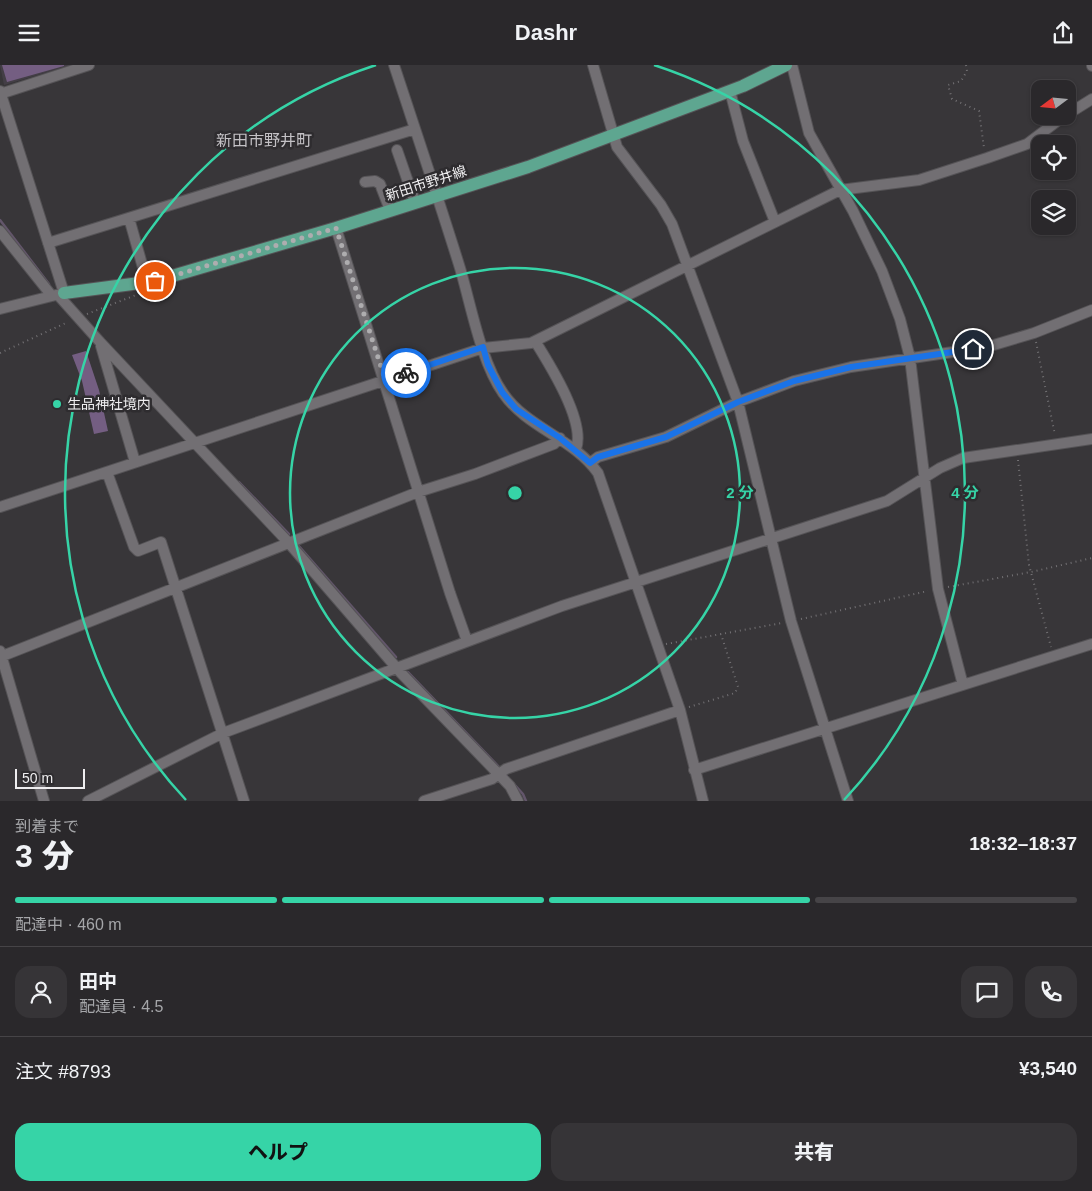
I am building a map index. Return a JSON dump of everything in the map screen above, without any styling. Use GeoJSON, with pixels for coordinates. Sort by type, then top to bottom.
{"type":"FeatureCollection","features":[{"type":"Feature","properties":{"kind":"main road","name":"新田市野井線"},"geometry":{"type":"LineString","coordinates":[[58,295],[147,282],[209,267],[336,228],[528,167],[730,91],[786,65]]}},
{"type":"Feature","properties":{"kind":"street"},"geometry":{"type":"LineString","coordinates":[[58,295],[48,243],[0,93],[90,65]]}},
{"type":"Feature","properties":{"kind":"street"},"geometry":{"type":"LineString","coordinates":[[394,65],[437,195],[488,365],[502,392],[516,409],[576,449],[590,463],[605,491],[634,582],[680,710],[700,800]]}},
{"type":"Feature","properties":{"kind":"street"},"geometry":{"type":"LineString","coordinates":[[593,65],[612,136],[617,147],[661,205],[672,224],[738,402],[791,621],[848,801]]}},
{"type":"Feature","properties":{"kind":"street"},"geometry":{"type":"LineString","coordinates":[[792,65],[809,133],[853,211],[882,271],[900,319],[910,358],[938,589],[963,685]]}},
{"type":"Feature","properties":{"kind":"street"},"geometry":{"type":"LineString","coordinates":[[730,91],[743,141],[775,222]]}},
{"type":"Feature","properties":{"kind":"street"},"geometry":{"type":"LineString","coordinates":[[1076,109],[1092,99]]}},
{"type":"Feature","properties":{"kind":"street"},"geometry":{"type":"LineString","coordinates":[[0,507],[483,347],[535,341],[687,264],[840,190],[919,179],[1027,144],[1052,125]]}},
{"type":"Feature","properties":{"kind":"street"},"geometry":{"type":"LineString","coordinates":[[48,243],[416,129]]}},
{"type":"Feature","properties":{"kind":"street"},"geometry":{"type":"LineString","coordinates":[[397,150],[415,203]]}},
{"type":"Feature","properties":{"kind":"street"},"geometry":{"type":"LineString","coordinates":[[365,182],[375,181],[380,184],[390,210]]}},
{"type":"Feature","properties":{"kind":"street"},"geometry":{"type":"LineString","coordinates":[[129,218],[147,282]]}},
{"type":"Feature","properties":{"kind":"street"},"geometry":{"type":"LineString","coordinates":[[336,228],[385,379],[418,492],[467,641]]}},
{"type":"Feature","properties":{"kind":"street"},"geometry":{"type":"LineString","coordinates":[[0,231],[100,342],[288,542],[396,667],[502,772],[518,801]]}},
{"type":"Feature","properties":{"kind":"street"},"geometry":{"type":"LineString","coordinates":[[0,309],[58,295]]}},
{"type":"Feature","properties":{"kind":"street"},"geometry":{"type":"LineString","coordinates":[[590,463],[598,457],[666,437],[738,402],[794,381],[851,367],[987,347],[1034,333],[1092,310]]}},
{"type":"Feature","properties":{"kind":"street"},"geometry":{"type":"LineString","coordinates":[[535,341],[561,384],[579,439],[576,449]]}},
{"type":"Feature","properties":{"kind":"street"},"geometry":{"type":"LineString","coordinates":[[100,342],[135,462]]}},
{"type":"Feature","properties":{"kind":"street"},"geometry":{"type":"LineString","coordinates":[[44,801],[1,655],[418,492],[475,474],[554,444],[560,438]]}},
{"type":"Feature","properties":{"kind":"street"},"geometry":{"type":"LineString","coordinates":[[88,801],[223,733],[396,667],[634,582],[887,501],[940,468],[963,458],[1092,439]]}},
{"type":"Feature","properties":{"kind":"street"},"geometry":{"type":"LineString","coordinates":[[107,472],[134,547],[138,551],[161,542],[244,801]]}},
{"type":"Feature","properties":{"kind":"street"},"geometry":{"type":"LineString","coordinates":[[694,770],[1092,644]]}},
{"type":"Feature","properties":{"kind":"street"},"geometry":{"type":"LineString","coordinates":[[424,801],[492,779],[502,772],[680,710]]}},
{"type":"Feature","properties":{"kind":"path"},"geometry":{"type":"LineString","coordinates":[[966,65],[966,71],[961,81],[948,85],[952,99],[979,111],[981,135],[987,158]]}},
{"type":"Feature","properties":{"kind":"path"},"geometry":{"type":"LineString","coordinates":[[1034,333],[1057,445]]}},
{"type":"Feature","properties":{"kind":"path"},"geometry":{"type":"LineString","coordinates":[[1017,450],[1023,525],[1032,572],[1054,656]]}},
{"type":"Feature","properties":{"kind":"path"},"geometry":{"type":"LineString","coordinates":[[656,646],[791,621],[1092,558]]}},
{"type":"Feature","properties":{"kind":"path"},"geometry":{"type":"LineString","coordinates":[[680,710],[735,693],[738,687],[721,634]]}},
{"type":"Feature","properties":{"kind":"shaded area"},"geometry":{"type":"Polygon","coordinates":[[[0,65],[71,65],[4,85],[0,65]]]}},
{"type":"Feature","properties":{"kind":"building"},"geometry":{"type":"Polygon","coordinates":[[[2,65],[64,65],[64,66],[7,82],[2,65]]]}},
{"type":"Feature","properties":{"kind":"building"},"geometry":{"type":"Polygon","coordinates":[[[86,351],[99,390],[108,431],[94,434],[82,381],[72,355],[86,351]]]}},
{"type":"Feature","properties":{"kind":"waterway"},"geometry":{"type":"LineString","coordinates":[[0,220],[49,284]]}},
{"type":"Feature","properties":{"kind":"waterway"},"geometry":{"type":"LineString","coordinates":[[239,482],[289,534]]}},
{"type":"Feature","properties":{"kind":"waterway"},"geometry":{"type":"LineString","coordinates":[[298,545],[396,657]]}},
{"type":"Feature","properties":{"kind":"waterway"},"geometry":{"type":"LineString","coordinates":[[408,672],[501,769]]}},
{"type":"Feature","properties":{"kind":"waterway"},"geometry":{"type":"LineString","coordinates":[[504,773],[523,794],[526,801]]}},
{"type":"Feature","properties":{"kind":"way so far"},"geometry":{"type":"LineString","coordinates":[[155,281],[209,267],[336,228],[385,379],[406,373]]}},
{"type":"Feature","properties":{"kind":"place","name":"生品神社境内"},"geometry":{"type":"Point","coordinates":[57,404]}},
{"type":"Feature","properties":{"kind":"district","name":"新田市野井町"},"geometry":{"type":"Point","coordinates":[264,140]}},
{"type":"Feature","properties":{"kind":"route"},"geometry":{"type":"LineString","coordinates":[[406,373],[483,347],[488,365],[502,392],[516,409],[576,449],[590,463],[598,457],[666,437],[738,402],[794,381],[851,367],[973,349]]}}]}
